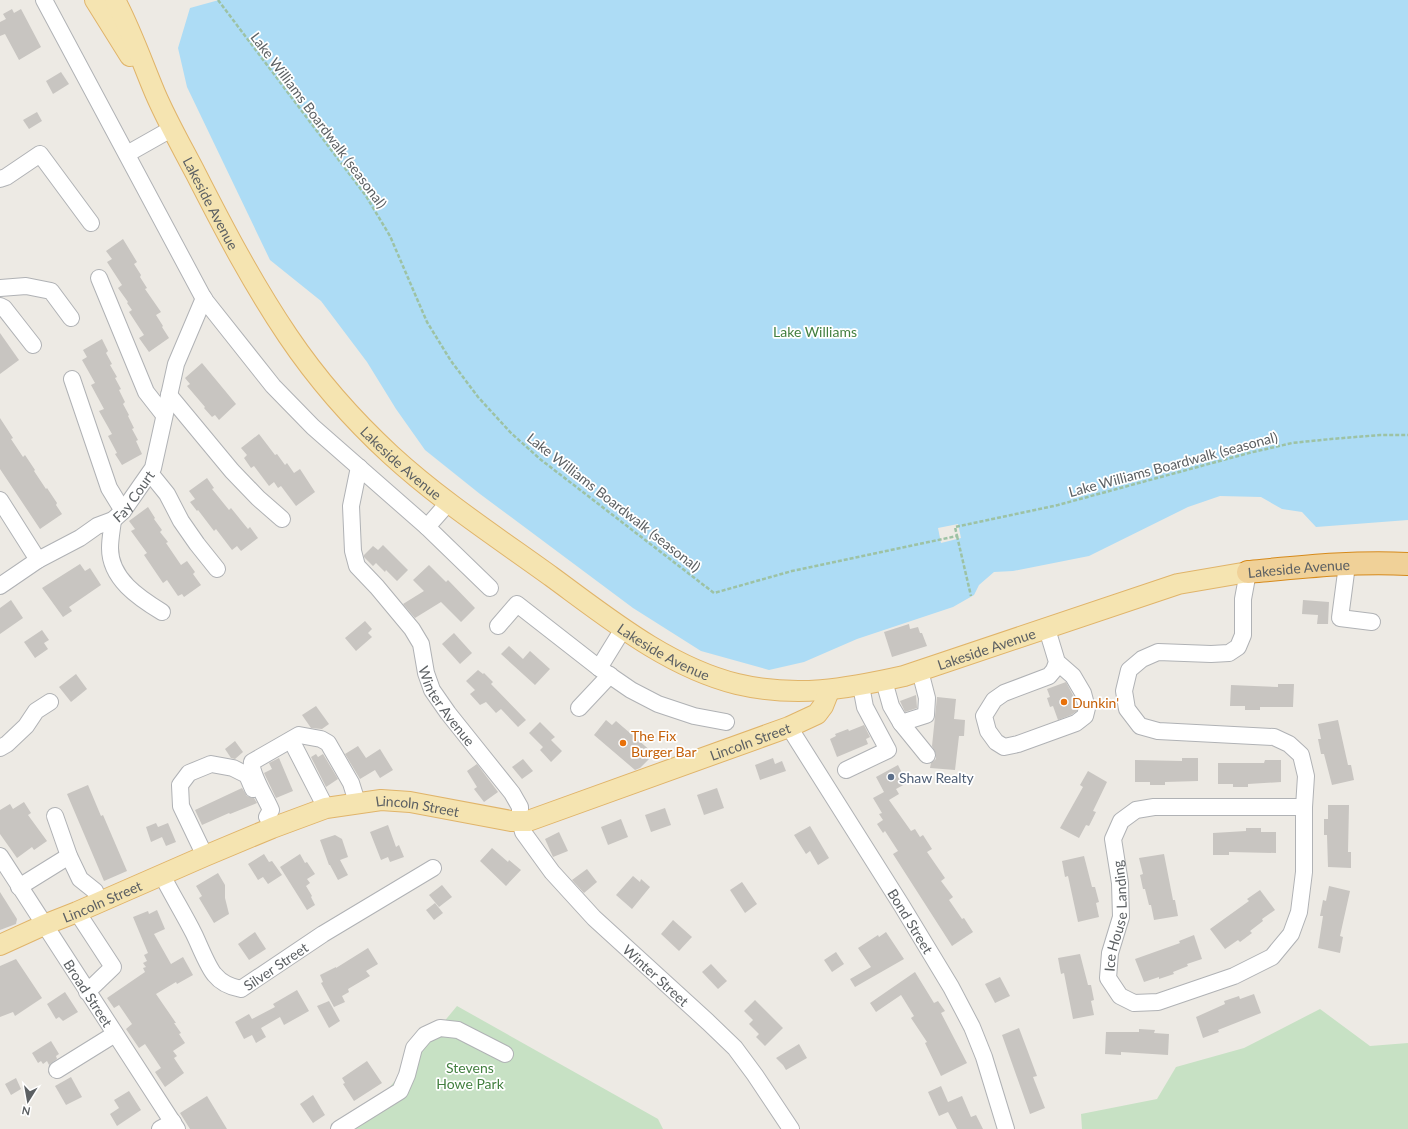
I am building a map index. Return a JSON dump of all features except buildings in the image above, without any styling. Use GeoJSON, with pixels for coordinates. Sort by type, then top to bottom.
{"type":"FeatureCollection","features":[{"type":"Feature","properties":{"kind":"highway","name":"Lakeside Avenue"},"geometry":{"type":"LineString","coordinates":[[1248,572],[1300,567],[1387,563],[1408,564]]}},
{"type":"Feature","properties":{"kind":"main road","name":"Lakeside Avenue"},"geometry":{"type":"LineString","coordinates":[[95,0],[156,95],[235,250],[270,309],[308,363],[342,406],[392,456],[449,502],[623,629],[682,662],[717,678],[737,684],[777,690],[798,692],[829,691],[861,686],[920,672],[1139,596],[1178,584],[1248,572]]}},
{"type":"Feature","properties":{"kind":"main road","name":"Lakeside Avenue"},"geometry":{"type":"LineString","coordinates":[[115,0],[127,22],[156,95]]}},
{"type":"Feature","properties":{"kind":"main road","name":"Lincoln Street"},"geometry":{"type":"LineString","coordinates":[[0,945],[205,856],[269,823],[326,808],[358,802],[381,800],[410,802],[512,821],[528,821],[789,727],[817,714],[824,706],[829,691]]}},
{"type":"Feature","properties":{"kind":"street"},"geometry":{"type":"LineString","coordinates":[[44,0],[204,298],[273,386],[312,427],[427,526],[490,588]]}},
{"type":"Feature","properties":{"kind":"street"},"geometry":{"type":"LineString","coordinates":[[127,154],[173,128]]}},
{"type":"Feature","properties":{"kind":"street"},"geometry":{"type":"LineString","coordinates":[[0,179],[6,177],[40,154],[91,223]]}},
{"type":"Feature","properties":{"kind":"street"},"geometry":{"type":"LineString","coordinates":[[99,278],[146,392],[164,415]]}},
{"type":"Feature","properties":{"kind":"street"},"geometry":{"type":"LineString","coordinates":[[0,288],[26,286],[51,292],[71,318]]}},
{"type":"Feature","properties":{"kind":"street","name":"Fay Court"},"geometry":{"type":"LineString","coordinates":[[0,586],[38,560],[80,538],[97,526],[118,516],[150,473],[153,468],[176,364],[204,298]]}},
{"type":"Feature","properties":{"kind":"street"},"geometry":{"type":"LineString","coordinates":[[0,306],[4,308],[33,345]]}},
{"type":"Feature","properties":{"kind":"street"},"geometry":{"type":"LineString","coordinates":[[72,379],[118,516],[110,549],[114,567],[122,581],[132,592],[162,612]]}},
{"type":"Feature","properties":{"kind":"street"},"geometry":{"type":"LineString","coordinates":[[168,395],[232,471],[258,498],[282,519]]}},
{"type":"Feature","properties":{"kind":"street","name":"Winter Avenue"},"geometry":{"type":"LineString","coordinates":[[359,467],[351,506],[354,551],[357,566],[377,587],[412,629],[421,644],[426,673],[432,690],[448,713],[512,793],[520,807],[520,821]]}},
{"type":"Feature","properties":{"kind":"street"},"geometry":{"type":"LineString","coordinates":[[150,473],[167,494],[181,521],[197,544],[217,569]]}},
{"type":"Feature","properties":{"kind":"street"},"geometry":{"type":"LineString","coordinates":[[0,500],[38,560]]}},
{"type":"Feature","properties":{"kind":"street"},"geometry":{"type":"LineString","coordinates":[[427,526],[449,502]]}},
{"type":"Feature","properties":{"kind":"street"},"geometry":{"type":"LineString","coordinates":[[1347,565],[1340,618],[1372,622]]}},
{"type":"Feature","properties":{"kind":"street","name":"Ice House Landing"},"geometry":{"type":"LineString","coordinates":[[1248,572],[1243,599],[1244,635],[1238,647],[1229,653],[1211,654],[1158,652],[1142,658],[1129,670],[1124,691],[1127,709],[1140,726],[1158,731],[1274,737],[1289,744],[1301,755],[1306,776],[1304,807],[1304,872],[1299,912],[1291,934],[1272,957],[1234,976],[1158,1002],[1134,1003],[1120,996],[1108,978],[1110,953],[1121,918],[1120,883],[1113,839],[1121,822],[1136,810],[1154,808],[1304,807]]}},
{"type":"Feature","properties":{"kind":"street"},"geometry":{"type":"LineString","coordinates":[[498,626],[518,604],[604,671],[631,690],[658,704],[694,716],[726,722]]}},
{"type":"Feature","properties":{"kind":"street"},"geometry":{"type":"LineString","coordinates":[[1047,628],[1057,662],[1073,676],[1083,693],[1087,708],[1085,716],[1076,723],[1018,744],[1004,746],[996,742],[988,731],[984,716],[994,700],[1004,693],[1049,676],[1054,670],[1057,662]]}},
{"type":"Feature","properties":{"kind":"street"},"geometry":{"type":"LineString","coordinates":[[579,708],[604,671],[623,629]]}},
{"type":"Feature","properties":{"kind":"street"},"geometry":{"type":"LineString","coordinates":[[901,722],[926,715],[927,698],[920,672]]}},
{"type":"Feature","properties":{"kind":"street"},"geometry":{"type":"LineString","coordinates":[[884,681],[891,706],[901,722],[927,756]]}},
{"type":"Feature","properties":{"kind":"street"},"geometry":{"type":"LineString","coordinates":[[846,770],[888,750],[865,707],[861,686]]}},
{"type":"Feature","properties":{"kind":"street"},"geometry":{"type":"LineString","coordinates":[[0,748],[7,744],[26,726],[36,711],[50,702]]}},
{"type":"Feature","properties":{"kind":"street","name":"Bond Street"},"geometry":{"type":"LineString","coordinates":[[789,727],[951,986],[972,1027],[984,1057],[1006,1129]]}},
{"type":"Feature","properties":{"kind":"street"},"geometry":{"type":"LineString","coordinates":[[269,823],[271,810],[254,774],[251,765],[252,762],[299,735],[322,739],[328,743],[351,783],[358,802]]}},
{"type":"Feature","properties":{"kind":"street"},"geometry":{"type":"LineString","coordinates":[[291,740],[326,808]]}},
{"type":"Feature","properties":{"kind":"street"},"geometry":{"type":"LineString","coordinates":[[205,856],[181,806],[180,785],[189,774],[211,764],[232,768],[247,775],[269,823]]}},
{"type":"Feature","properties":{"kind":"street"},"geometry":{"type":"LineString","coordinates":[[55,816],[69,856],[80,879],[96,891],[100,902]]}},
{"type":"Feature","properties":{"kind":"street","name":"Winter Street"},"geometry":{"type":"LineString","coordinates":[[520,821],[523,832],[552,872],[594,918],[735,1048],[792,1129]]}},
{"type":"Feature","properties":{"kind":"street","name":"Broad Street"},"geometry":{"type":"LineString","coordinates":[[0,856],[115,1034],[170,1127]]}},
{"type":"Feature","properties":{"kind":"street"},"geometry":{"type":"LineString","coordinates":[[20,887],[69,856]]}},
{"type":"Feature","properties":{"kind":"street","name":"Silver Street"},"geometry":{"type":"LineString","coordinates":[[162,875],[172,896],[194,933],[214,975],[232,988],[241,989],[323,934],[433,868]]}},
{"type":"Feature","properties":{"kind":"street"},"geometry":{"type":"LineString","coordinates":[[78,912],[113,967],[87,992]]}},
{"type":"Feature","properties":{"kind":"street"},"geometry":{"type":"LineString","coordinates":[[339,1129],[400,1091],[407,1075],[414,1048],[425,1035],[440,1028],[458,1030],[505,1054]]}},
{"type":"Feature","properties":{"kind":"street"},"geometry":{"type":"LineString","coordinates":[[57,1070],[115,1034]]}},
{"type":"Feature","properties":{"kind":"path","name":"Lake Williams Boardwalk (seasonal)"},"geometry":{"type":"LineString","coordinates":[[218,0],[366,196],[390,236],[427,322],[451,361],[478,397],[511,434],[540,459],[714,594],[792,571],[957,536],[955,527],[1058,505],[1249,453],[1331,438],[1408,435]]}},
{"type":"Feature","properties":{"kind":"path"},"geometry":{"type":"LineString","coordinates":[[957,536],[971,596]]}},
{"type":"Feature","properties":{"kind":"green space","name":"Stevens Howe Park"},"geometry":{"type":"Polygon","coordinates":[[[457,1006],[658,1119],[663,1129],[355,1129],[457,1006]]]}},
{"type":"Feature","properties":{"kind":"green space"},"geometry":{"type":"Polygon","coordinates":[[[1320,1009],[1370,1046],[1408,1043],[1408,1129],[1082,1129],[1081,1114],[1157,1099],[1176,1067],[1244,1048],[1320,1009]]]}},
{"type":"Feature","properties":{"kind":"water","name":"Lake Williams"},"geometry":{"type":"Polygon","coordinates":[[[219,0],[1408,0],[1408,520],[1316,527],[1302,512],[1282,509],[1261,497],[1220,496],[1188,507],[1089,556],[1013,571],[994,572],[979,585],[974,595],[953,607],[857,639],[804,662],[769,670],[701,651],[633,608],[480,494],[425,450],[396,409],[367,362],[321,301],[270,260],[187,87],[178,48],[190,8],[219,0]]]}},
{"type":"Feature","properties":{"kind":"pier"},"geometry":{"type":"Polygon","coordinates":[[[958,524],[961,538],[941,543],[938,528],[958,524]]]}},
{"type":"Feature","properties":{"kind":"place","name":"Dunkin'"},"geometry":{"type":"Point","coordinates":[1064,702]}},
{"type":"Feature","properties":{"kind":"place","name":"The Fix Burger Bar"},"geometry":{"type":"Point","coordinates":[623,743]}},
{"type":"Feature","properties":{"kind":"place","name":"Shaw Realty"},"geometry":{"type":"Point","coordinates":[891,777]}}]}
